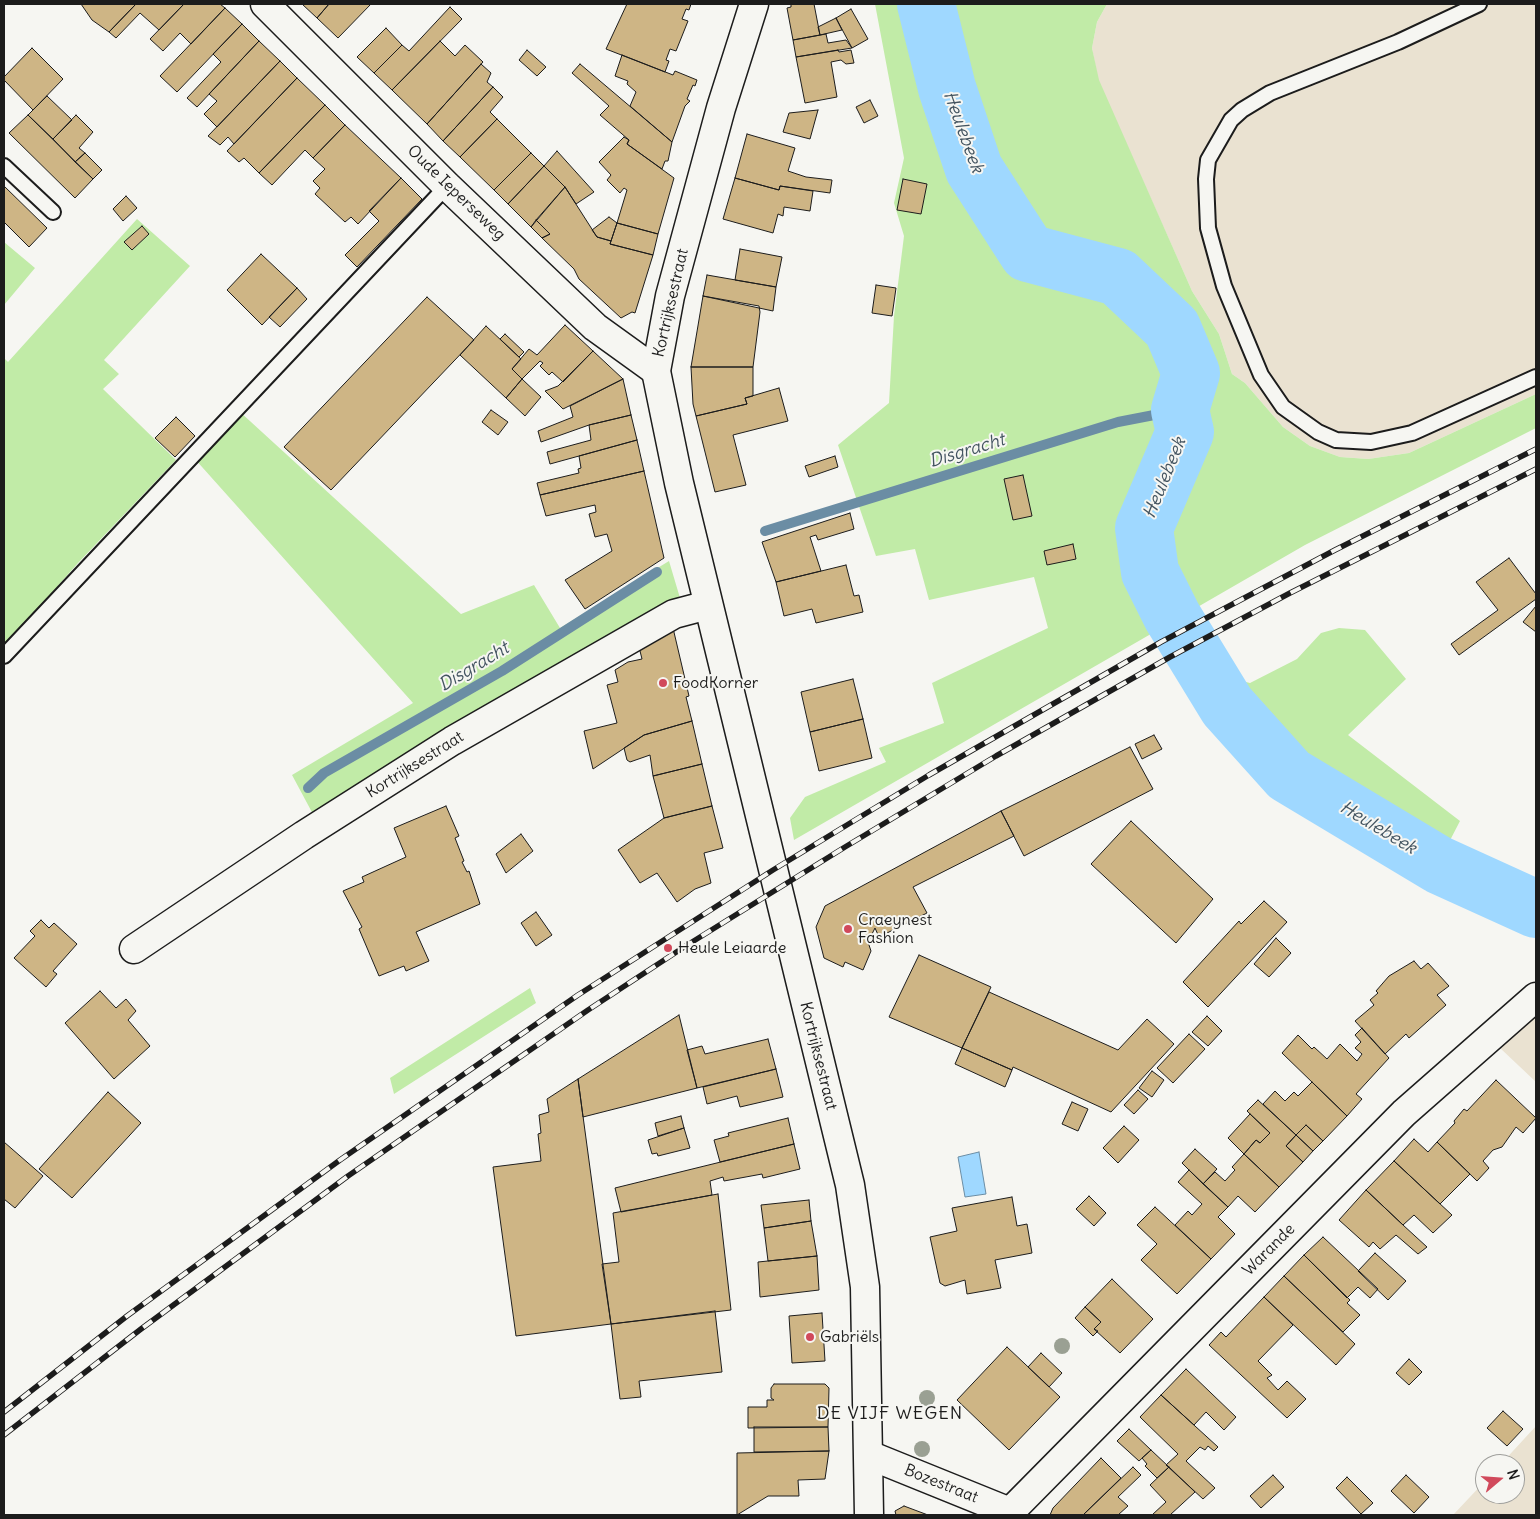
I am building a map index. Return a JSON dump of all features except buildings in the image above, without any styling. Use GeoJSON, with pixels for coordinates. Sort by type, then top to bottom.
{"type":"FeatureCollection","features":[{"type":"Feature","properties":{"kind":"street","name":"Oude Ieperseweg"},"geometry":{"type":"LineString","coordinates":[[265,4],[447,186],[596,327],[656,371]]}},
{"type":"Feature","properties":{"kind":"street","name":"Kortrijksestraat"},"geometry":{"type":"LineString","coordinates":[[754,4],[721,108],[670,296],[656,371],[679,482],[708,605],[850,1186],[866,1287],[869,1515]]}},
{"type":"Feature","properties":{"kind":"street","name":"Kortrijksestraat"},"geometry":{"type":"LineString","coordinates":[[134,949],[304,835],[452,741],[674,614],[708,605]]}},
{"type":"Feature","properties":{"kind":"street","name":"Warande"},"geometry":{"type":"LineString","coordinates":[[1011,1514],[1404,1113],[1536,997]]}},
{"type":"Feature","properties":{"kind":"street","name":"Bozestraat"},"geometry":{"type":"LineString","coordinates":[[869,1455],[1011,1514]]}},
{"type":"Feature","properties":{"kind":"lane"},"geometry":{"type":"LineString","coordinates":[[1479,4],[1398,42],[1270,93],[1242,110],[1231,120],[1208,160],[1206,179],[1208,228],[1224,286],[1261,375],[1283,407],[1318,432],[1336,440],[1371,442],[1412,433],[1536,377]]}},
{"type":"Feature","properties":{"kind":"lane"},"geometry":{"type":"LineString","coordinates":[[4,166],[52,212]]}},
{"type":"Feature","properties":{"kind":"lane"},"geometry":{"type":"LineString","coordinates":[[4,656],[447,186]]}},
{"type":"Feature","properties":{"kind":"shaded area"},"geometry":{"type":"Polygon","coordinates":[[[1107,4],[1536,4],[1536,394],[1409,453],[1368,459],[1340,457],[1310,446],[1283,427],[1245,383],[1232,374],[1219,334],[1192,291],[1098,80],[1092,48],[1097,22],[1107,4]]]}},
{"type":"Feature","properties":{"kind":"shaded area"},"geometry":{"type":"Polygon","coordinates":[[[1536,1015],[1536,1082],[1500,1048],[1536,1015]]]}},
{"type":"Feature","properties":{"kind":"shaded area"},"geometry":{"type":"Polygon","coordinates":[[[1536,1426],[1536,1515],[1453,1515],[1475,1492],[1475,1504],[1525,1504],[1525,1454],[1510,1454],[1536,1426]]]}},
{"type":"Feature","properties":{"kind":"green space"},"geometry":{"type":"Polygon","coordinates":[[[875,4],[917,4],[919,32],[939,111],[960,163],[993,219],[1028,266],[1046,274],[1098,286],[1131,300],[1160,329],[1171,351],[1180,386],[1172,427],[1156,472],[1133,518],[1159,517],[1175,494],[1195,448],[1200,403],[1198,372],[1188,338],[1157,294],[1130,271],[1102,260],[1058,251],[1041,243],[999,197],[967,132],[936,25],[933,4],[1107,4],[1097,22],[1092,48],[1099,80],[1192,291],[1219,334],[1232,374],[1245,383],[1283,427],[1310,446],[1340,457],[1368,459],[1409,453],[1536,394],[1536,428],[1305,545],[794,840],[790,818],[805,797],[886,762],[879,748],[944,723],[932,683],[1048,628],[1034,577],[929,600],[915,549],[876,556],[838,445],[889,403],[894,316],[904,236],[894,203],[904,158],[875,4]]]}},
{"type":"Feature","properties":{"kind":"green space"},"geometry":{"type":"Polygon","coordinates":[[[137,219],[190,266],[104,360],[119,374],[103,389],[176,460],[78,563],[4,647],[4,358],[8,362],[137,219]]]}},
{"type":"Feature","properties":{"kind":"green space"},"geometry":{"type":"Polygon","coordinates":[[[4,242],[35,268],[4,305],[4,242]]]}},
{"type":"Feature","properties":{"kind":"green space"},"geometry":{"type":"Polygon","coordinates":[[[239,411],[461,614],[534,585],[560,628],[669,561],[680,598],[314,816],[292,775],[413,703],[194,458],[239,411]]]}},
{"type":"Feature","properties":{"kind":"green space"},"geometry":{"type":"Polygon","coordinates":[[[1339,628],[1365,630],[1406,679],[1348,735],[1460,821],[1430,879],[1366,846],[1287,786],[1306,768],[1261,721],[1226,677],[1250,683],[1297,659],[1321,633],[1339,628]]]}},
{"type":"Feature","properties":{"kind":"green space"},"geometry":{"type":"Polygon","coordinates":[[[530,988],[536,1003],[394,1094],[390,1078],[530,988]]]}},
{"type":"Feature","properties":{"kind":"water"},"geometry":{"type":"Polygon","coordinates":[[[979,1152],[986,1194],[965,1197],[958,1157],[979,1152]]]}},
{"type":"Feature","properties":{"kind":"waterway","name":"Heulebeek"},"geometry":{"type":"LineString","coordinates":[[926,4],[947,88],[974,169],[1028,253],[1118,277],[1172,328],[1191,373],[1180,410],[1185,432],[1144,528],[1150,572],[1172,616],[1227,706],[1289,775],[1439,865],[1536,909]]}},
{"type":"Feature","properties":{"kind":"waterway","name":"Disgracht"},"geometry":{"type":"LineString","coordinates":[[765,531],[1118,422],[1180,410]]}},
{"type":"Feature","properties":{"kind":"waterway","name":"Disgracht"},"geometry":{"type":"LineString","coordinates":[[308,788],[324,773],[502,671],[657,572]]}},
{"type":"Feature","properties":{"kind":"railway"},"geometry":{"type":"LineString","coordinates":[[4,1412],[127,1316],[340,1160],[578,995],[773,870],[929,775],[1161,642],[1335,550],[1536,449]]}},
{"type":"Feature","properties":{"kind":"railway"},"geometry":{"type":"LineString","coordinates":[[4,1435],[141,1329],[348,1176],[588,1010],[684,947],[996,756],[1170,657],[1290,593],[1536,469]]}},
{"type":"Feature","properties":{"kind":"place","name":"FoodKorner"},"geometry":{"type":"Point","coordinates":[663,683]}},
{"type":"Feature","properties":{"kind":"place","name":"Craeynest Fashion"},"geometry":{"type":"Point","coordinates":[848,929]}},
{"type":"Feature","properties":{"kind":"place","name":"Heule Leiaarde"},"geometry":{"type":"Point","coordinates":[668,948]}},
{"type":"Feature","properties":{"kind":"place","name":"Gabriëls"},"geometry":{"type":"Point","coordinates":[810,1337]}},
{"type":"Feature","properties":{"kind":"district","name":"DE VIJF WEGEN"},"geometry":{"type":"Point","coordinates":[890,1414]}}]}
